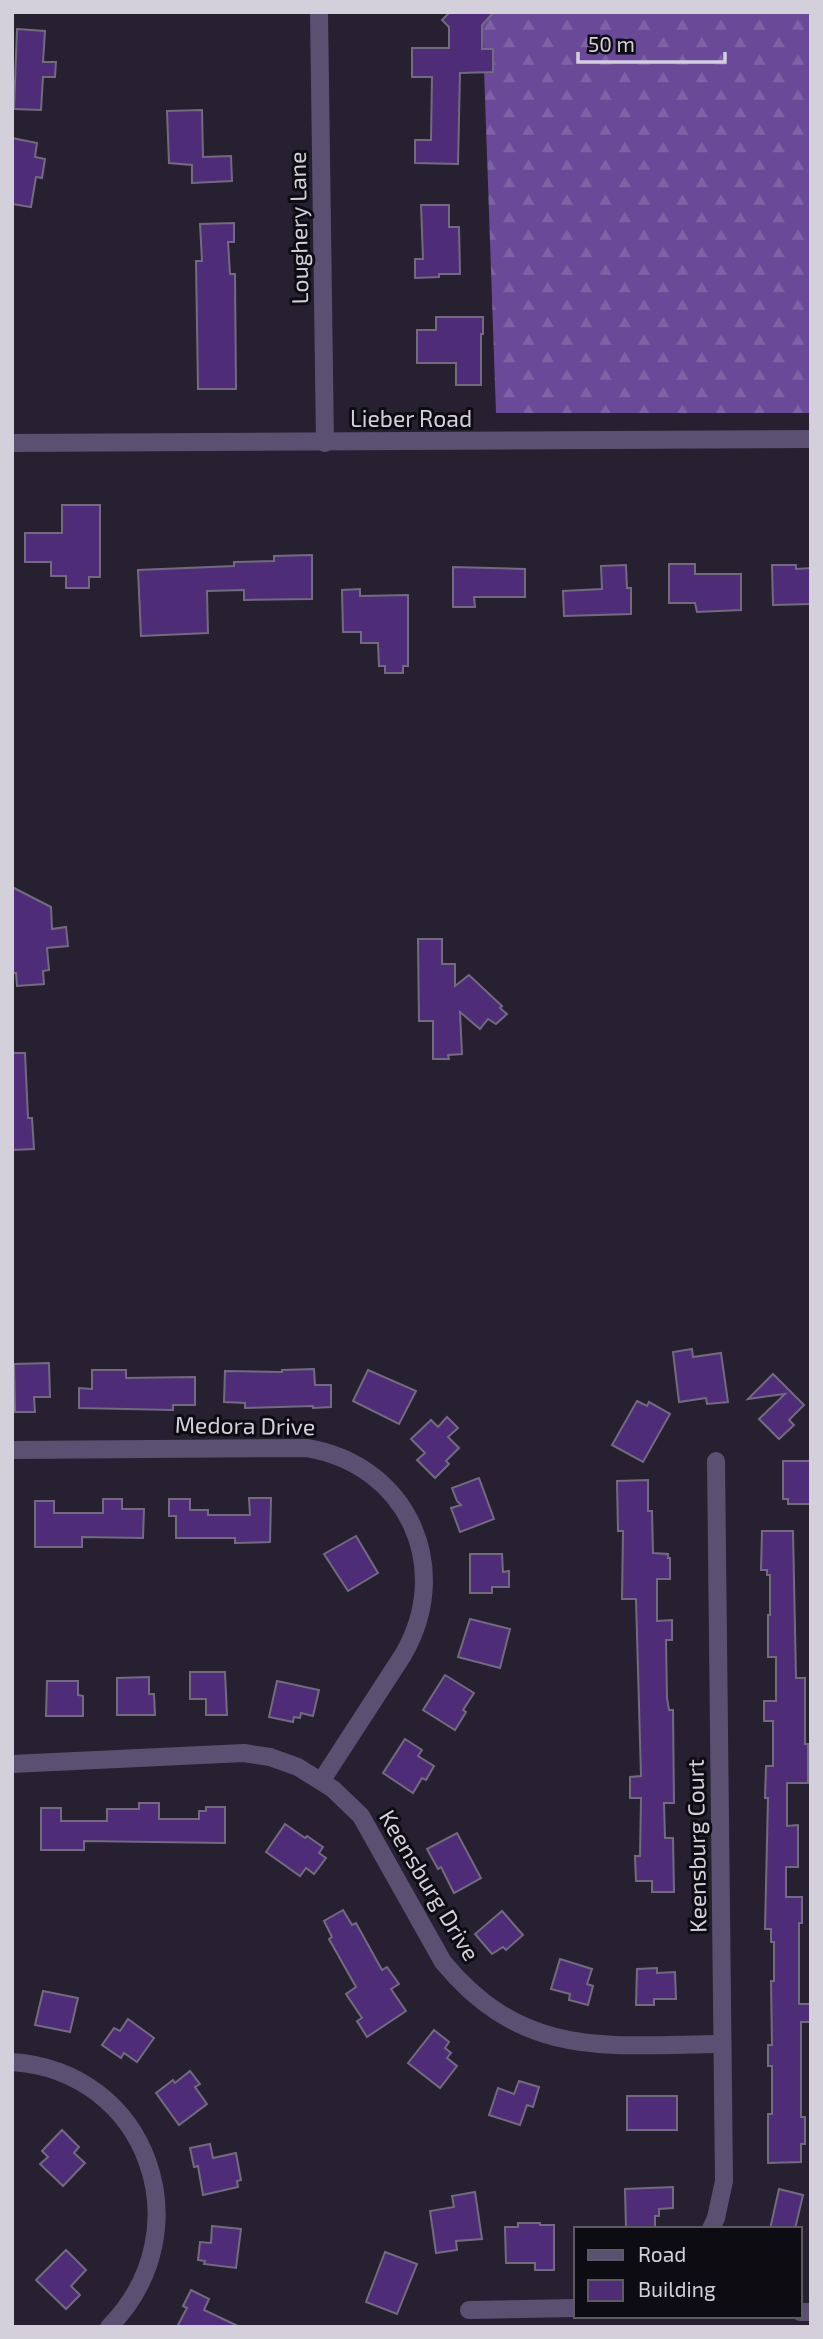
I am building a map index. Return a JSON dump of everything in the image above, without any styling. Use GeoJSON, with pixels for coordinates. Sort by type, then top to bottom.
{"type":"FeatureCollection","features":[{"type":"Feature","properties":{"kind":"street","name":"Loughery Lane"},"geometry":{"type":"LineString","coordinates":[[319,12],[325,443]]}},
{"type":"Feature","properties":{"kind":"street","name":"Lieber Road"},"geometry":{"type":"LineString","coordinates":[[12,443],[811,439]]}},
{"type":"Feature","properties":{"kind":"street","name":"Medora Drive"},"geometry":{"type":"LineString","coordinates":[[12,1450],[307,1448],[342,1457],[381,1481],[404,1509],[421,1551],[424,1596],[421,1614],[403,1655],[322,1780]]}},
{"type":"Feature","properties":{"kind":"street","name":"Keensburg Court"},"geometry":{"type":"LineString","coordinates":[[712,2227],[724,2181],[716,1461]]}},
{"type":"Feature","properties":{"kind":"street","name":"Keensburg Drive"},"geometry":{"type":"LineString","coordinates":[[12,1764],[244,1753],[283,1761],[322,1780],[351,1804],[361,1816],[443,1962],[460,1983],[495,2012],[536,2033],[572,2042],[609,2045],[722,2044]]}},
{"type":"Feature","properties":{"kind":"street"},"geometry":{"type":"LineString","coordinates":[[12,2062],[64,2073],[104,2098],[134,2132],[150,2165],[157,2201],[157,2229],[152,2256],[128,2305],[109,2327]]}},
{"type":"Feature","properties":{"kind":"street"},"geometry":{"type":"LineString","coordinates":[[469,2310],[574,2308]]}},
{"type":"Feature","properties":{"kind":"green space"},"geometry":{"type":"Polygon","coordinates":[[[482,12],[811,12],[811,413],[496,413],[482,12]]]}},
{"type":"Feature","properties":{"kind":"building"},"geometry":{"type":"Polygon","coordinates":[[[450,12],[494,12],[482,25],[482,49],[493,49],[493,72],[460,73],[458,164],[415,163],[415,140],[431,140],[432,77],[412,77],[412,48],[449,48],[449,27],[442,20],[450,12]]]}},
{"type":"Feature","properties":{"kind":"building"},"geometry":{"type":"Polygon","coordinates":[[[17,29],[45,31],[43,62],[56,62],[55,77],[43,77],[41,110],[14,109],[17,29]]]}},
{"type":"Feature","properties":{"kind":"building"},"geometry":{"type":"Polygon","coordinates":[[[202,110],[203,157],[231,156],[232,181],[192,183],[192,165],[169,163],[167,111],[202,110]]]}},
{"type":"Feature","properties":{"kind":"building"},"geometry":{"type":"Polygon","coordinates":[[[12,138],[37,143],[35,157],[45,159],[42,178],[36,177],[31,207],[12,204],[12,138]]]}},
{"type":"Feature","properties":{"kind":"building"},"geometry":{"type":"Polygon","coordinates":[[[421,205],[449,205],[449,227],[459,227],[460,274],[415,278],[415,259],[423,259],[421,205]]]}},
{"type":"Feature","properties":{"kind":"building"},"geometry":{"type":"Polygon","coordinates":[[[234,223],[234,242],[228,242],[230,274],[235,274],[236,389],[198,389],[196,261],[202,261],[200,224],[234,223]]]}},
{"type":"Feature","properties":{"kind":"building"},"geometry":{"type":"Polygon","coordinates":[[[436,317],[483,317],[481,385],[456,385],[456,363],[417,363],[417,330],[436,330],[436,317]]]}},
{"type":"Feature","properties":{"kind":"building"},"geometry":{"type":"Polygon","coordinates":[[[62,505],[100,505],[100,577],[89,577],[89,588],[66,588],[66,576],[51,576],[51,562],[25,562],[25,533],[62,533],[62,505]]]}},
{"type":"Feature","properties":{"kind":"building"},"geometry":{"type":"Polygon","coordinates":[[[312,555],[312,599],[244,600],[244,590],[207,591],[208,633],[141,636],[138,570],[234,566],[234,562],[274,561],[274,556],[312,555]]]}},
{"type":"Feature","properties":{"kind":"building"},"geometry":{"type":"Polygon","coordinates":[[[669,564],[695,564],[695,574],[741,574],[741,610],[697,612],[695,603],[669,603],[669,564]]]}},
{"type":"Feature","properties":{"kind":"building"},"geometry":{"type":"Polygon","coordinates":[[[626,565],[627,588],[631,588],[631,614],[564,616],[563,591],[602,589],[601,566],[626,565]]]}},
{"type":"Feature","properties":{"kind":"building"},"geometry":{"type":"Polygon","coordinates":[[[772,565],[796,565],[796,569],[811,568],[811,604],[773,605],[772,565]]]}},
{"type":"Feature","properties":{"kind":"building"},"geometry":{"type":"Polygon","coordinates":[[[453,567],[525,569],[525,597],[474,597],[475,607],[453,607],[453,567]]]}},
{"type":"Feature","properties":{"kind":"building"},"geometry":{"type":"Polygon","coordinates":[[[360,589],[360,596],[408,595],[408,666],[403,666],[403,673],[385,673],[385,666],[379,666],[378,643],[361,643],[361,632],[343,632],[342,590],[360,589]]]}},
{"type":"Feature","properties":{"kind":"building"},"geometry":{"type":"Polygon","coordinates":[[[12,887],[51,907],[52,929],[66,927],[68,946],[47,948],[49,970],[43,971],[44,984],[17,986],[16,973],[12,973],[12,887]]]}},
{"type":"Feature","properties":{"kind":"building"},"geometry":{"type":"Polygon","coordinates":[[[418,939],[442,939],[442,964],[455,964],[455,986],[469,975],[507,1014],[496,1024],[488,1019],[480,1029],[460,1012],[462,1054],[448,1055],[449,1059],[433,1059],[433,1021],[419,1021],[418,939]]]}},
{"type":"Feature","properties":{"kind":"building"},"geometry":{"type":"Polygon","coordinates":[[[12,1053],[25,1053],[28,1118],[32,1118],[34,1149],[12,1150],[12,1053]]]}},
{"type":"Feature","properties":{"kind":"building"},"geometry":{"type":"Polygon","coordinates":[[[692,1349],[693,1357],[721,1353],[728,1402],[707,1404],[706,1398],[679,1402],[673,1352],[692,1349]]]}},
{"type":"Feature","properties":{"kind":"building"},"geometry":{"type":"Polygon","coordinates":[[[49,1363],[50,1397],[34,1397],[35,1412],[15,1412],[14,1364],[49,1363]]]}},
{"type":"Feature","properties":{"kind":"building"},"geometry":{"type":"Polygon","coordinates":[[[314,1369],[315,1385],[331,1385],[331,1407],[245,1408],[245,1403],[224,1402],[225,1371],[282,1372],[314,1369]]]}},
{"type":"Feature","properties":{"kind":"building"},"geometry":{"type":"Polygon","coordinates":[[[92,1370],[126,1370],[126,1378],[195,1377],[195,1405],[173,1405],[173,1410],[79,1408],[79,1388],[92,1389],[92,1370]]]}},
{"type":"Feature","properties":{"kind":"building"},"geometry":{"type":"Polygon","coordinates":[[[368,1370],[416,1391],[399,1424],[353,1401],[368,1370]]]}},
{"type":"Feature","properties":{"kind":"building"},"geometry":{"type":"Polygon","coordinates":[[[773,1374],[804,1405],[789,1420],[794,1425],[779,1439],[759,1419],[785,1394],[748,1399],[773,1374]]]}},
{"type":"Feature","properties":{"kind":"building"},"geometry":{"type":"Polygon","coordinates":[[[637,1401],[647,1406],[649,1402],[670,1414],[643,1462],[612,1445],[637,1401]]]}},
{"type":"Feature","properties":{"kind":"building"},"geometry":{"type":"Polygon","coordinates":[[[447,1417],[458,1428],[448,1437],[459,1448],[446,1461],[449,1464],[435,1478],[417,1460],[425,1453],[411,1439],[431,1420],[438,1427],[447,1417]]]}},
{"type":"Feature","properties":{"kind":"building"},"geometry":{"type":"Polygon","coordinates":[[[783,1461],[811,1461],[811,1504],[788,1504],[788,1499],[783,1499],[783,1461]]]}},
{"type":"Feature","properties":{"kind":"building"},"geometry":{"type":"Polygon","coordinates":[[[479,1478],[494,1519],[460,1532],[451,1508],[461,1505],[452,1488],[479,1478]]]}},
{"type":"Feature","properties":{"kind":"building"},"geometry":{"type":"Polygon","coordinates":[[[648,1480],[648,1511],[652,1511],[653,1553],[668,1554],[670,1558],[670,1579],[657,1579],[657,1621],[672,1620],[672,1640],[666,1640],[667,1698],[669,1710],[673,1710],[674,1803],[664,1803],[665,1838],[673,1838],[674,1892],[652,1892],[652,1881],[636,1881],[635,1856],[640,1856],[641,1798],[630,1798],[630,1777],[641,1776],[636,1599],[622,1599],[623,1531],[618,1531],[617,1481],[648,1480]]]}},
{"type":"Feature","properties":{"kind":"building"},"geometry":{"type":"Polygon","coordinates":[[[249,1498],[271,1498],[270,1542],[235,1543],[235,1538],[176,1538],[176,1516],[169,1516],[169,1499],[190,1499],[190,1510],[208,1510],[208,1515],[250,1515],[249,1498]]]}},
{"type":"Feature","properties":{"kind":"building"},"geometry":{"type":"Polygon","coordinates":[[[103,1499],[122,1499],[122,1509],[144,1509],[143,1538],[82,1537],[82,1547],[35,1547],[35,1501],[54,1501],[54,1513],[103,1513],[103,1499]]]}},
{"type":"Feature","properties":{"kind":"building"},"geometry":{"type":"Polygon","coordinates":[[[762,1531],[793,1531],[796,1678],[805,1678],[808,1783],[787,1783],[787,1826],[798,1825],[798,1867],[786,1867],[786,1897],[802,1897],[802,1923],[799,1923],[799,2004],[811,2004],[811,2022],[801,2022],[801,2117],[805,2117],[805,2144],[801,2144],[801,2162],[768,2163],[772,2066],[768,2066],[768,2045],[772,2045],[771,1981],[774,1981],[774,1942],[771,1942],[771,1929],[765,1929],[768,1798],[765,1798],[766,1766],[773,1766],[773,1721],[764,1721],[764,1701],[776,1701],[776,1657],[768,1657],[770,1575],[767,1575],[767,1570],[761,1570],[762,1531]]]}},
{"type":"Feature","properties":{"kind":"building"},"geometry":{"type":"Polygon","coordinates":[[[356,1536],[378,1573],[348,1591],[324,1554],[356,1536]]]}},
{"type":"Feature","properties":{"kind":"building"},"geometry":{"type":"Polygon","coordinates":[[[470,1554],[502,1554],[503,1572],[509,1571],[509,1587],[492,1587],[492,1593],[470,1593],[470,1554]]]}},
{"type":"Feature","properties":{"kind":"building"},"geometry":{"type":"Polygon","coordinates":[[[470,1619],[510,1629],[500,1668],[458,1657],[470,1619]]]}},
{"type":"Feature","properties":{"kind":"building"},"geometry":{"type":"Polygon","coordinates":[[[190,1672],[225,1672],[227,1715],[206,1715],[206,1699],[190,1699],[190,1672]]]}},
{"type":"Feature","properties":{"kind":"building"},"geometry":{"type":"Polygon","coordinates":[[[445,1675],[474,1693],[455,1730],[423,1710],[445,1675]]]}},
{"type":"Feature","properties":{"kind":"building"},"geometry":{"type":"Polygon","coordinates":[[[149,1677],[149,1694],[154,1694],[155,1715],[117,1715],[117,1678],[149,1677]]]}},
{"type":"Feature","properties":{"kind":"building"},"geometry":{"type":"Polygon","coordinates":[[[47,1681],[78,1681],[78,1695],[83,1696],[83,1716],[46,1716],[47,1681]]]}},
{"type":"Feature","properties":{"kind":"building"},"geometry":{"type":"Polygon","coordinates":[[[277,1681],[319,1690],[313,1716],[301,1713],[300,1718],[294,1717],[293,1722],[269,1717],[277,1681]]]}},
{"type":"Feature","properties":{"kind":"building"},"geometry":{"type":"Polygon","coordinates":[[[405,1739],[422,1750],[418,1756],[434,1766],[426,1780],[422,1778],[413,1793],[383,1773],[405,1739]]]}},
{"type":"Feature","properties":{"kind":"building"},"geometry":{"type":"Polygon","coordinates":[[[139,1803],[159,1803],[159,1819],[199,1819],[199,1811],[206,1811],[206,1807],[225,1807],[225,1843],[84,1841],[84,1850],[41,1850],[41,1808],[61,1808],[61,1821],[107,1821],[107,1809],[139,1809],[139,1803]]]}},
{"type":"Feature","properties":{"kind":"building"},"geometry":{"type":"Polygon","coordinates":[[[285,1824],[323,1847],[319,1853],[326,1858],[314,1874],[306,1868],[300,1876],[266,1852],[285,1824]]]}},
{"type":"Feature","properties":{"kind":"building"},"geometry":{"type":"Polygon","coordinates":[[[457,1833],[481,1878],[454,1893],[441,1867],[438,1869],[427,1849],[457,1833]]]}},
{"type":"Feature","properties":{"kind":"building"},"geometry":{"type":"Polygon","coordinates":[[[343,1910],[352,1925],[356,1923],[382,1970],[387,1967],[399,1984],[391,1989],[406,2011],[367,2037],[357,2021],[362,2018],[346,1994],[356,1987],[329,1939],[332,1937],[324,1921],[343,1910]]]}},
{"type":"Feature","properties":{"kind":"building"},"geometry":{"type":"Polygon","coordinates":[[[502,1911],[523,1935],[506,1950],[503,1947],[492,1954],[475,1934],[502,1911]]]}},
{"type":"Feature","properties":{"kind":"building"},"geometry":{"type":"Polygon","coordinates":[[[560,1959],[592,1969],[587,1984],[593,1986],[588,2005],[569,2000],[570,1994],[551,1989],[560,1959]]]}},
{"type":"Feature","properties":{"kind":"building"},"geometry":{"type":"Polygon","coordinates":[[[657,1968],[657,1973],[675,1972],[676,1999],[654,1999],[654,2005],[636,2005],[637,1969],[657,1968]]]}},
{"type":"Feature","properties":{"kind":"building"},"geometry":{"type":"Polygon","coordinates":[[[43,1991],[78,1998],[70,2032],[35,2025],[43,1991]]]}},
{"type":"Feature","properties":{"kind":"building"},"geometry":{"type":"Polygon","coordinates":[[[128,2019],[154,2038],[137,2062],[124,2053],[121,2058],[102,2045],[114,2028],[120,2031],[128,2019]]]}},
{"type":"Feature","properties":{"kind":"building"},"geometry":{"type":"Polygon","coordinates":[[[434,2030],[449,2042],[445,2048],[451,2053],[447,2058],[457,2066],[440,2088],[408,2063],[434,2030]]]}},
{"type":"Feature","properties":{"kind":"building"},"geometry":{"type":"Polygon","coordinates":[[[190,2071],[200,2084],[195,2087],[207,2104],[179,2125],[156,2093],[190,2071]]]}},
{"type":"Feature","properties":{"kind":"building"},"geometry":{"type":"Polygon","coordinates":[[[519,2081],[539,2087],[533,2107],[527,2105],[520,2125],[489,2115],[498,2088],[514,2094],[519,2081]]]}},
{"type":"Feature","properties":{"kind":"building"},"geometry":{"type":"Polygon","coordinates":[[[627,2096],[677,2096],[677,2130],[627,2130],[627,2096]]]}},
{"type":"Feature","properties":{"kind":"building"},"geometry":{"type":"Polygon","coordinates":[[[62,2130],[79,2147],[74,2153],[85,2163],[63,2186],[40,2164],[48,2157],[42,2151],[62,2130]]]}},
{"type":"Feature","properties":{"kind":"building"},"geometry":{"type":"Polygon","coordinates":[[[210,2144],[213,2158],[236,2153],[241,2180],[237,2181],[238,2187],[203,2195],[198,2166],[194,2167],[190,2148],[210,2144]]]}},
{"type":"Feature","properties":{"kind":"building"},"geometry":{"type":"Polygon","coordinates":[[[673,2187],[673,2208],[659,2209],[659,2216],[655,2216],[655,2227],[626,2227],[625,2189],[673,2187]]]}},
{"type":"Feature","properties":{"kind":"building"},"geometry":{"type":"Polygon","coordinates":[[[779,2189],[803,2195],[795,2227],[770,2227],[779,2189]]]}},
{"type":"Feature","properties":{"kind":"building"},"geometry":{"type":"Polygon","coordinates":[[[475,2192],[482,2239],[456,2241],[457,2250],[436,2253],[430,2211],[454,2207],[452,2196],[475,2192]]]}},
{"type":"Feature","properties":{"kind":"building"},"geometry":{"type":"Polygon","coordinates":[[[518,2223],[554,2225],[554,2270],[535,2270],[535,2263],[506,2263],[505,2227],[518,2227],[518,2223]]]}},
{"type":"Feature","properties":{"kind":"building"},"geometry":{"type":"Polygon","coordinates":[[[212,2226],[241,2229],[236,2268],[204,2264],[205,2261],[198,2260],[200,2242],[211,2243],[212,2226]]]}},
{"type":"Feature","properties":{"kind":"building"},"geometry":{"type":"Polygon","coordinates":[[[66,2250],[86,2270],[71,2286],[80,2295],[66,2309],[36,2280],[66,2250]]]}},
{"type":"Feature","properties":{"kind":"building"},"geometry":{"type":"Polygon","coordinates":[[[385,2252],[417,2264],[397,2314],[366,2302],[385,2252]]]}},
{"type":"Feature","properties":{"kind":"building"},"geometry":{"type":"Polygon","coordinates":[[[191,2290],[209,2299],[204,2310],[240,2327],[177,2327],[187,2308],[183,2306],[191,2290]]]}}]}
